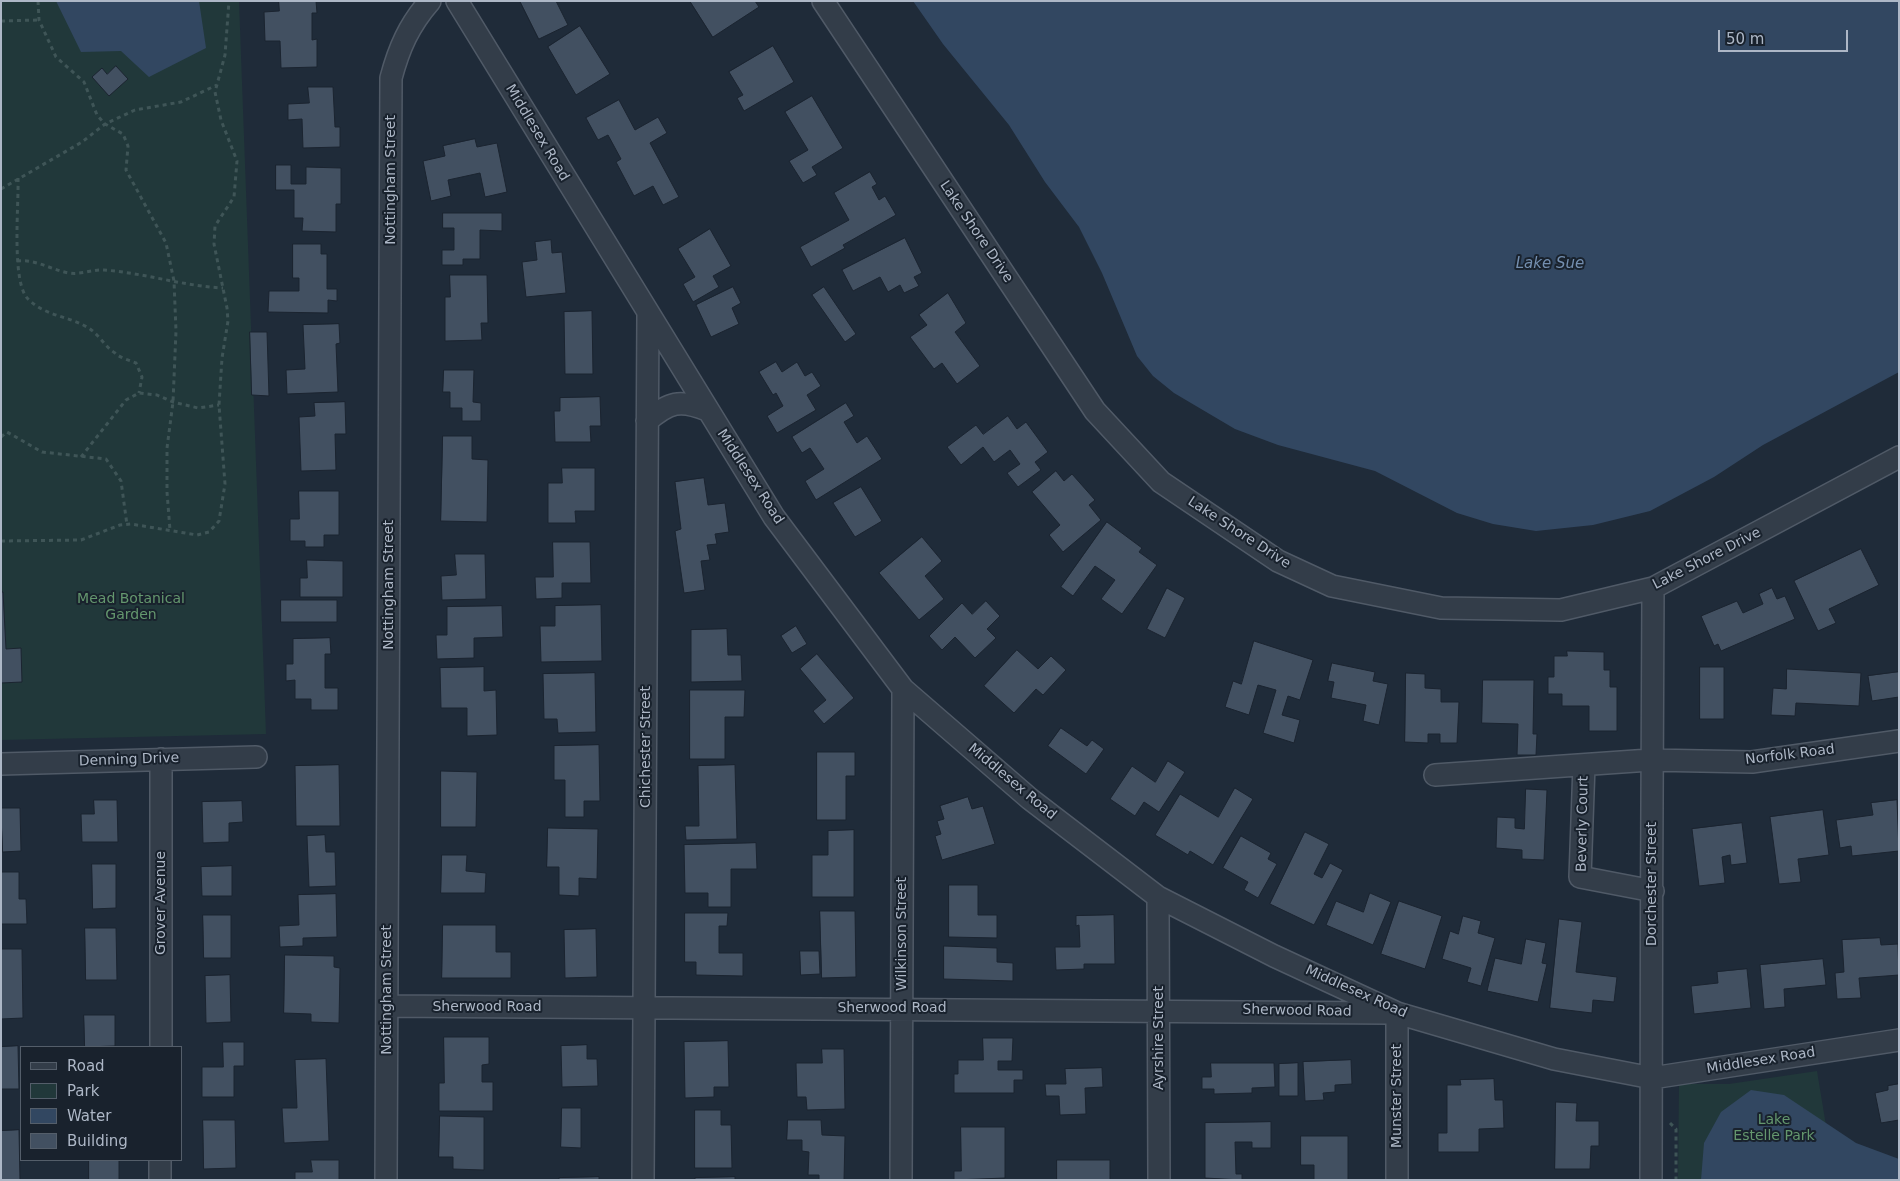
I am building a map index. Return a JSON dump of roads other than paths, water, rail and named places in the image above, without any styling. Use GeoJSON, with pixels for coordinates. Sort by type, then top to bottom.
{"type":"FeatureCollection","features":[{"type":"Feature","properties":{"kind":"street","name":"Nottingham Street"},"geometry":{"type":"LineString","coordinates":[[386,1180],[391,78],[399,47],[419,13],[430,1]]}},
{"type":"Feature","properties":{"kind":"street","name":"Middlesex Road"},"geometry":{"type":"LineString","coordinates":[[457,1],[648,315],[774,517],[903,689],[1030,799],[1158,897],[1274,956],[1397,1013],[1554,1059],[1652,1078],[1899,1040]]}},
{"type":"Feature","properties":{"kind":"street","name":"Lake Shore Drive"},"geometry":{"type":"LineString","coordinates":[[823,1],[1095,411],[1161,482],[1278,561],[1332,586],[1441,608],[1560,610],[1653,588],[1899,457]]}},
{"type":"Feature","properties":{"kind":"street","name":"Chichester Street"},"geometry":{"type":"LineString","coordinates":[[643,1180],[648,315]]}},
{"type":"Feature","properties":{"kind":"street"},"geometry":{"type":"LineString","coordinates":[[648,422],[661,409],[672,404],[690,403],[707,410]]}},
{"type":"Feature","properties":{"kind":"street","name":"Dorchester Street"},"geometry":{"type":"LineString","coordinates":[[1651,1180],[1653,891],[1650,760],[1653,588]]}},
{"type":"Feature","properties":{"kind":"street","name":"Wilkinson Street"},"geometry":{"type":"LineString","coordinates":[[901,1180],[903,689]]}},
{"type":"Feature","properties":{"kind":"street","name":"Norfolk Road"},"geometry":{"type":"LineString","coordinates":[[1650,760],[1752,762],[1899,741]]}},
{"type":"Feature","properties":{"kind":"street","name":"Denning Drive"},"geometry":{"type":"LineString","coordinates":[[1,764],[256,757]]}},
{"type":"Feature","properties":{"kind":"street","name":"Grover Avenue"},"geometry":{"type":"LineString","coordinates":[[161,759],[161,1046]]}},
{"type":"Feature","properties":{"kind":"street","name":"Beverly Court"},"geometry":{"type":"LineString","coordinates":[[1650,760],[1584,765],[1580,877],[1653,891]]}},
{"type":"Feature","properties":{"kind":"street"},"geometry":{"type":"LineString","coordinates":[[1435,775],[1584,765]]}},
{"type":"Feature","properties":{"kind":"street","name":"Ayrshire Street"},"geometry":{"type":"LineString","coordinates":[[1158,897],[1159,1180]]}},
{"type":"Feature","properties":{"kind":"street","name":"Sherwood Road"},"geometry":{"type":"LineString","coordinates":[[387,1006],[902,1008],[1397,1013]]}},
{"type":"Feature","properties":{"kind":"street","name":"Munster Street"},"geometry":{"type":"LineString","coordinates":[[1397,1013],[1397,1180]]}},
{"type":"Feature","properties":{"kind":"street"},"geometry":{"type":"LineString","coordinates":[[160,1161],[160,1180]]}},
{"type":"Feature","properties":{"kind":"water"},"geometry":{"type":"Polygon","coordinates":[[[56,1],[199,1],[206,48],[149,77],[121,51],[81,52],[56,1]]]}},
{"type":"Feature","properties":{"kind":"water","name":"Lake Sue"},"geometry":{"type":"Polygon","coordinates":[[[913,1],[1899,1],[1899,372],[1763,445],[1714,477],[1650,511],[1593,525],[1536,531],[1493,524],[1457,513],[1375,471],[1278,445],[1235,429],[1174,393],[1153,376],[1137,356],[1102,273],[1079,227],[1045,182],[1009,125],[943,44],[913,1]]]}},
{"type":"Feature","properties":{"kind":"water","name":"Lake Estelle Park"},"geometry":{"type":"Polygon","coordinates":[[[1751,1090],[1784,1095],[1856,1143],[1899,1159],[1899,1180],[1701,1180],[1704,1143],[1721,1112],[1751,1090]]]}},
{"type":"Feature","properties":{"kind":"park label","name":"Mead Botanical Garden"},"geometry":{"type":"Point","coordinates":[131,608]}}]}
